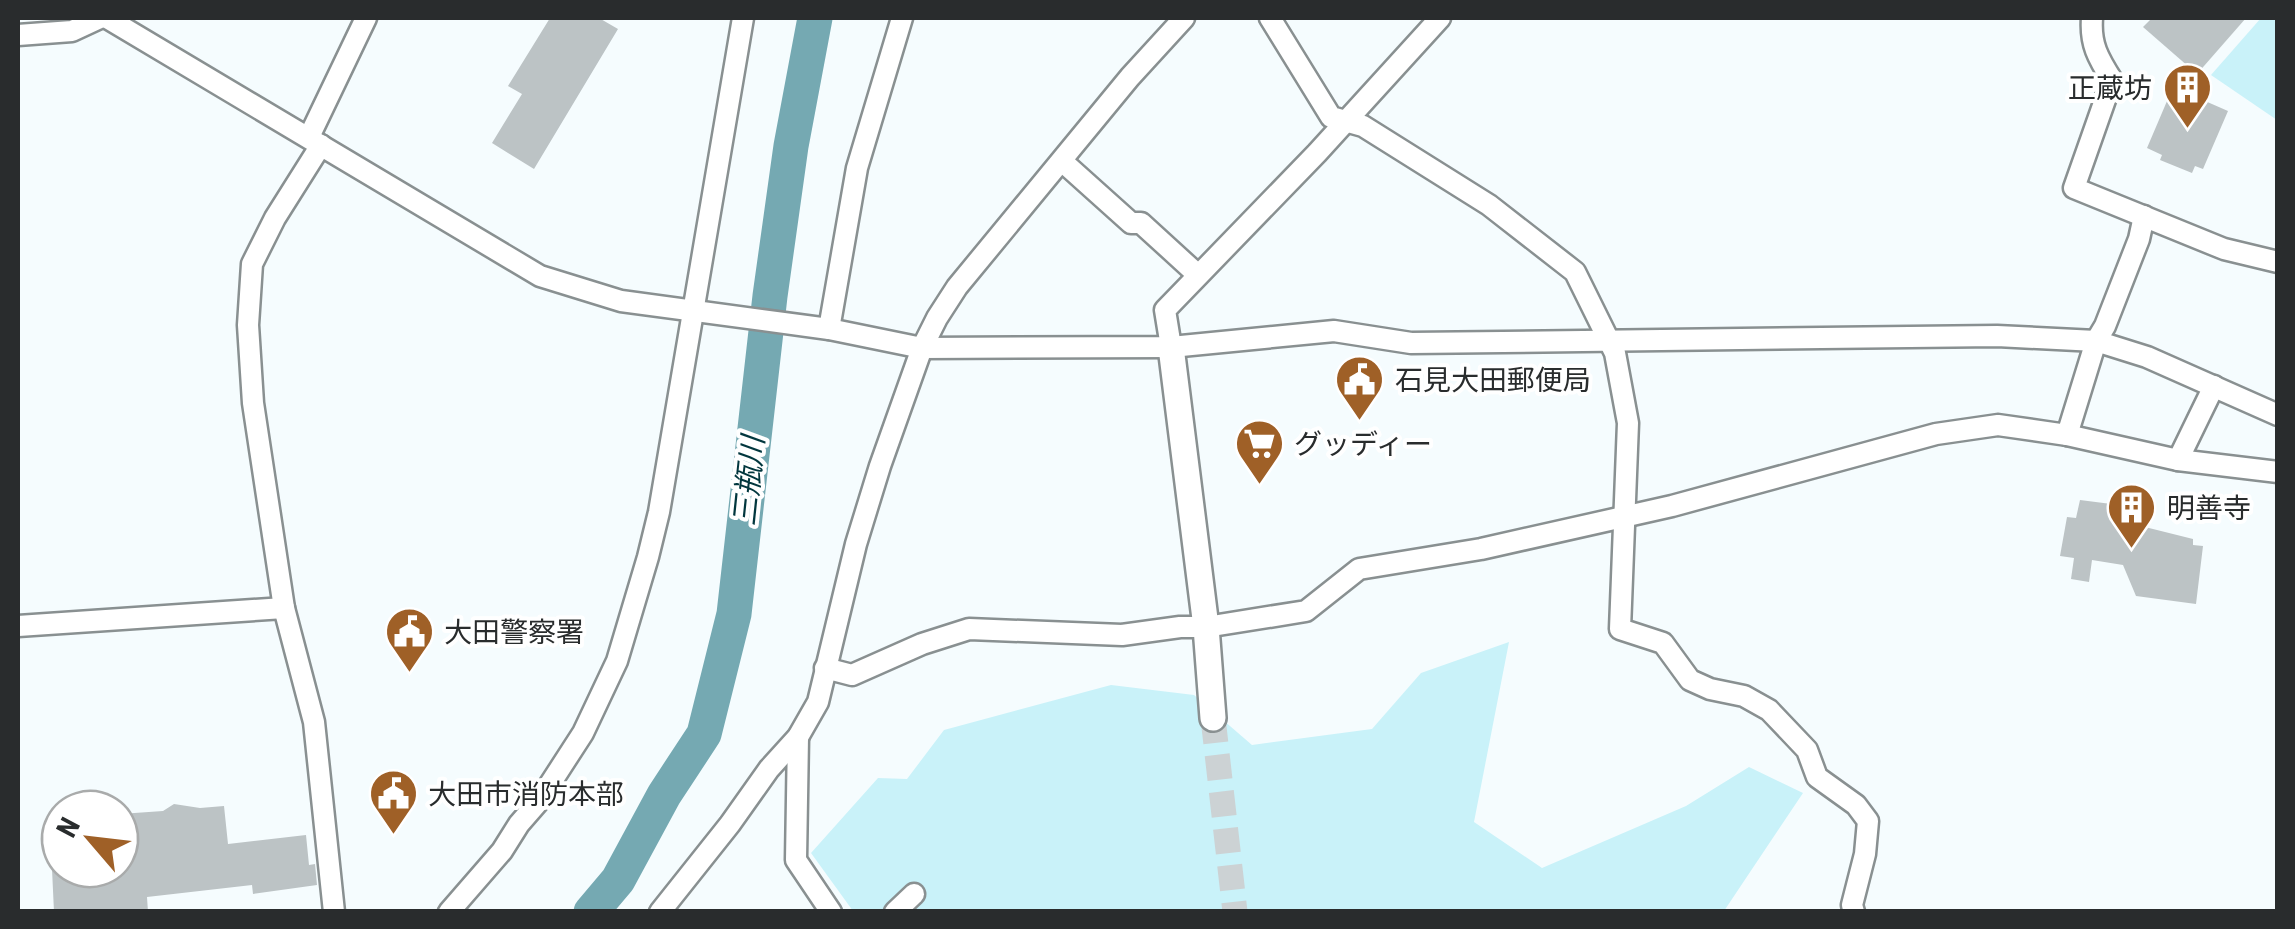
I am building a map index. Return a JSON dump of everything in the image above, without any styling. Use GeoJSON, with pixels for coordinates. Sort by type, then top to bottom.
{"type":"FeatureCollection","features":[{"type":"Feature","properties":{"kind":"street"},"geometry":{"type":"LineString","coordinates":[[18,35],[72,31],[104,18],[540,276],[621,301],[830,329],[922,348],[1170,347],[1334,331],[1410,344],[1997,336],[2096,341],[2147,357],[2278,415]]}},
{"type":"Feature","properties":{"kind":"street"},"geometry":{"type":"LineString","coordinates":[[334,912],[314,722],[284,608],[253,403],[248,325],[252,264],[315,141],[366,18]]}},
{"type":"Feature","properties":{"kind":"street"},"geometry":{"type":"LineString","coordinates":[[449,912],[502,851],[539,800],[583,733],[617,661],[659,512],[744,18]]}},
{"type":"Feature","properties":{"kind":"street"},"geometry":{"type":"LineString","coordinates":[[830,329],[857,168],[902,18]]}},
{"type":"Feature","properties":{"kind":"street"},"geometry":{"type":"LineString","coordinates":[[660,912],[798,737],[818,702],[856,544],[880,466],[922,348],[937,318],[957,288],[1184,18]]}},
{"type":"Feature","properties":{"kind":"street"},"geometry":{"type":"LineString","coordinates":[[1270,18],[1331,117],[1363,126],[1489,205],[1576,272],[1615,353],[1628,423],[1620,629],[1663,644],[1690,680],[1710,690],[1744,696],[1770,710],[1807,750],[1817,778],[1856,804],[1868,821],[1852,905],[1854,912]]}},
{"type":"Feature","properties":{"kind":"street"},"geometry":{"type":"LineString","coordinates":[[1213,718],[1206,628],[1165,310],[1440,18]]}},
{"type":"Feature","properties":{"kind":"street"},"geometry":{"type":"LineString","coordinates":[[2092,18],[2090,36],[2112,80],[2074,188],[2224,249],[2278,262]]}},
{"type":"Feature","properties":{"kind":"street"},"geometry":{"type":"LineString","coordinates":[[1062,162],[1131,224],[1141,222],[1198,275]]}},
{"type":"Feature","properties":{"kind":"street"},"geometry":{"type":"LineString","coordinates":[[2067,434],[2096,341],[2106,326],[2144,216]]}},
{"type":"Feature","properties":{"kind":"street"},"geometry":{"type":"LineString","coordinates":[[2178,460],[2214,386]]}},
{"type":"Feature","properties":{"kind":"street"},"geometry":{"type":"LineString","coordinates":[[824,668],[852,675],[969,628],[1122,635],[1180,627],[1206,628],[1306,611],[1359,569],[1481,549],[1672,506],[1936,434],[1998,425],[2067,434],[2178,460],[2278,472]]}},
{"type":"Feature","properties":{"kind":"street"},"geometry":{"type":"LineString","coordinates":[[18,626],[284,608]]}},
{"type":"Feature","properties":{"kind":"street"},"geometry":{"type":"LineString","coordinates":[[798,737],[796,860],[832,912]]}},
{"type":"Feature","properties":{"kind":"street"},"geometry":{"type":"LineString","coordinates":[[895,912],[914,894]]}},
{"type":"Feature","properties":{"kind":"shaded area"},"geometry":{"type":"Polygon","coordinates":[[[2261,18],[2277,18],[2277,120],[2211,75],[2261,18]]]}},
{"type":"Feature","properties":{"kind":"shaded area"},"geometry":{"type":"Polygon","coordinates":[[[1509,642],[1474,822],[1542,868],[1686,806],[1749,767],[1803,793],[1724,911],[853,911],[811,853],[878,778],[907,779],[944,730],[1111,685],[1194,695],[1252,745],[1372,729],[1421,673],[1509,642]]]}},
{"type":"Feature","properties":{"kind":"building"},"geometry":{"type":"Polygon","coordinates":[[[550,18],[599,18],[618,29],[534,169],[492,143],[522,94],[508,86],[550,18]]]}},
{"type":"Feature","properties":{"kind":"building"},"geometry":{"type":"Polygon","coordinates":[[[2152,18],[2246,18],[2197,74],[2143,27],[2152,18]]]}},
{"type":"Feature","properties":{"kind":"building","name":"正蔵坊"},"geometry":{"type":"Polygon","coordinates":[[[2173,87],[2228,111],[2203,169],[2195,166],[2192,173],[2160,160],[2162,155],[2147,148],[2173,87]]]}},
{"type":"Feature","properties":{"kind":"building","name":"明善寺"},"geometry":{"type":"Polygon","coordinates":[[[2080,500],[2127,506],[2125,522],[2193,539],[2193,545],[2203,546],[2196,604],[2136,596],[2123,565],[2092,560],[2089,582],[2071,579],[2074,558],[2060,556],[2067,517],[2076,518],[2080,500]]]}},
{"type":"Feature","properties":{"kind":"building"},"geometry":{"type":"Polygon","coordinates":[[[174,804],[224,806],[228,844],[306,835],[309,865],[315,864],[317,885],[253,894],[252,885],[147,897],[148,912],[54,912],[53,889],[140,889],[140,813],[163,811],[174,804]]]}},
{"type":"Feature","properties":{"kind":"waterway","name":"三瓶川"},"geometry":{"type":"LineString","coordinates":[[591,912],[618,880],[664,795],[704,734],[734,614],[770,296],[791,146],[815,18]]}},
{"type":"Feature","properties":{"kind":"tunnel"},"geometry":{"type":"LineString","coordinates":[[1213,718],[1235,912]]}},
{"type":"Feature","properties":{"kind":"place","name":"正蔵坊"},"geometry":{"type":"Point","coordinates":[2187,130]}},
{"type":"Feature","properties":{"kind":"place","name":"石見大田郵便局"},"geometry":{"type":"Point","coordinates":[1360,422]}},
{"type":"Feature","properties":{"kind":"place","name":"グッディー"},"geometry":{"type":"Point","coordinates":[1259,486]}},
{"type":"Feature","properties":{"kind":"place","name":"明善寺"},"geometry":{"type":"Point","coordinates":[2132,550]}},
{"type":"Feature","properties":{"kind":"place","name":"大田警察署"},"geometry":{"type":"Point","coordinates":[409,674]}},
{"type":"Feature","properties":{"kind":"place","name":"大田市消防本部"},"geometry":{"type":"Point","coordinates":[393,836]}}]}
